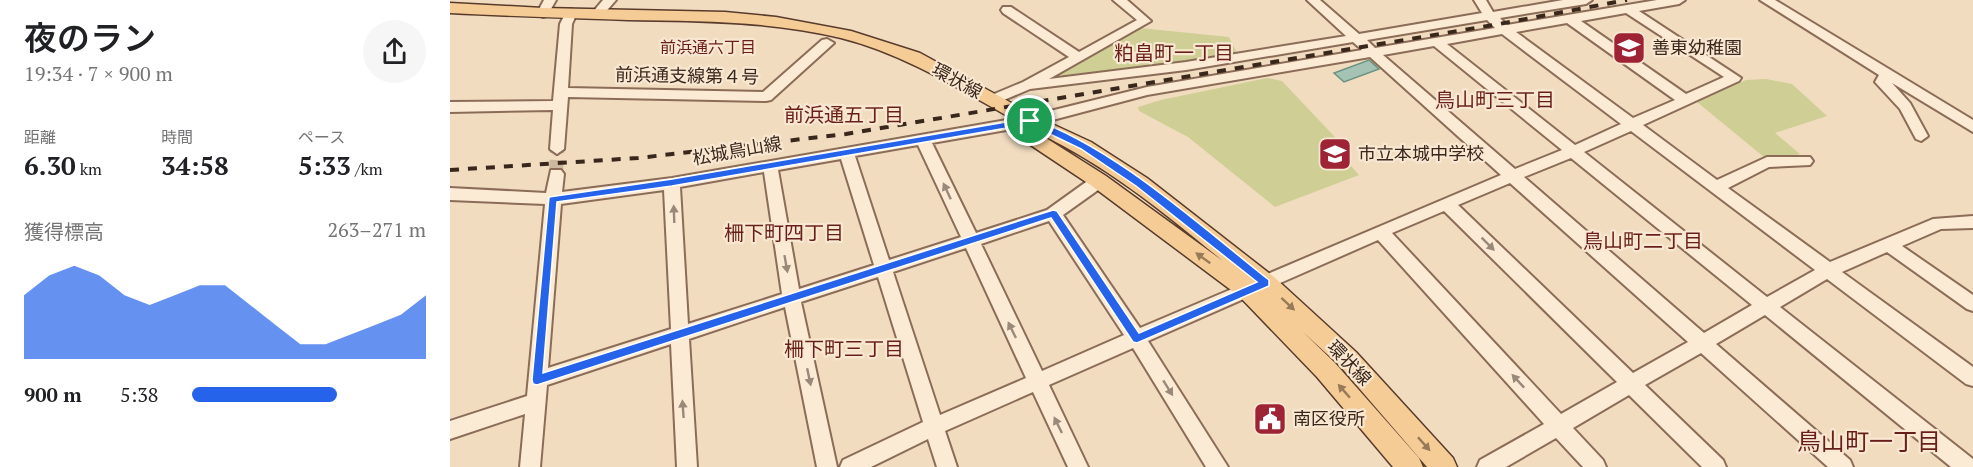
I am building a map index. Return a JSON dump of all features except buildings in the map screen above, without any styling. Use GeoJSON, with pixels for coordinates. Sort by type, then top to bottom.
{"type":"FeatureCollection","features":[{"type":"Feature","properties":{"kind":"main road","name":"環状線"},"geometry":{"type":"LineString","coordinates":[[450,8],[547,7],[569,19],[604,7],[784,23],[845,34],[914,57],[992,100],[1247,290],[1326,370],[1410,467]]}},
{"type":"Feature","properties":{"kind":"main road","name":"環状線"},"geometry":{"type":"LineString","coordinates":[[450,20],[569,19],[771,33],[827,43],[908,69],[1021,123],[1084,147],[1140,183],[1266,283],[1348,359],[1444,467]]}},
{"type":"Feature","properties":{"kind":"street"},"geometry":{"type":"LineString","coordinates":[[992,100],[1028,85],[1145,21],[1119,0]]}},
{"type":"Feature","properties":{"kind":"street"},"geometry":{"type":"LineString","coordinates":[[1313,0],[1843,467]]}},
{"type":"Feature","properties":{"kind":"street"},"geometry":{"type":"LineString","coordinates":[[1480,0],[1489,15],[1506,31],[1973,378]]}},
{"type":"Feature","properties":{"kind":"street"},"geometry":{"type":"LineString","coordinates":[[1028,85],[1186,66],[1489,15],[1541,3],[1586,0]]}},
{"type":"Feature","properties":{"kind":"street","name":"松城鳥山線"},"geometry":{"type":"LineString","coordinates":[[450,194],[553,199],[672,183],[1021,123],[1147,91],[1679,0]]}},
{"type":"Feature","properties":{"kind":"street"},"geometry":{"type":"LineString","coordinates":[[1766,0],[1973,127]]}},
{"type":"Feature","properties":{"kind":"street"},"geometry":{"type":"LineString","coordinates":[[1006,10],[1078,57]]}},
{"type":"Feature","properties":{"kind":"street"},"geometry":{"type":"LineString","coordinates":[[850,467],[933,427],[1446,203],[1574,151],[1734,78],[1630,10]]}},
{"type":"Feature","properties":{"kind":"street"},"geometry":{"type":"LineString","coordinates":[[557,149],[569,19]]}},
{"type":"Feature","properties":{"kind":"street"},"geometry":{"type":"LineString","coordinates":[[1570,19],[1685,100]]}},
{"type":"Feature","properties":{"kind":"street","name":"前浜通支線第４号"},"geometry":{"type":"LineString","coordinates":[[450,107],[561,99],[766,97],[827,43]]}},
{"type":"Feature","properties":{"kind":"street"},"geometry":{"type":"LineString","coordinates":[[1438,43],[1967,467]]}},
{"type":"Feature","properties":{"kind":"street"},"geometry":{"type":"LineString","coordinates":[[1882,72],[1882,82],[1911,111],[1922,136]]}},
{"type":"Feature","properties":{"kind":"street"},"geometry":{"type":"LineString","coordinates":[[923,139],[1078,467]]}},
{"type":"Feature","properties":{"kind":"street"},"geometry":{"type":"LineString","coordinates":[[846,152],[947,467]]}},
{"type":"Feature","properties":{"kind":"street"},"geometry":{"type":"LineString","coordinates":[[1716,187],[1767,162],[1805,161]]}},
{"type":"Feature","properties":{"kind":"street"},"geometry":{"type":"LineString","coordinates":[[770,165],[792,299],[827,467]]}},
{"type":"Feature","properties":{"kind":"street"},"geometry":{"type":"LineString","coordinates":[[530,467],[556,174]]}},
{"type":"Feature","properties":{"kind":"street"},"geometry":{"type":"LineString","coordinates":[[537,380],[1053,214],[1099,181]]}},
{"type":"Feature","properties":{"kind":"street"},"geometry":{"type":"LineString","coordinates":[[672,183],[687,467]]}},
{"type":"Feature","properties":{"kind":"street"},"geometry":{"type":"LineString","coordinates":[[1446,203],[1716,467]]}},
{"type":"Feature","properties":{"kind":"street"},"geometry":{"type":"LineString","coordinates":[[1053,214],[1137,339],[1218,467]]}},
{"type":"Feature","properties":{"kind":"street"},"geometry":{"type":"LineString","coordinates":[[1487,467],[1827,271],[1939,223],[1973,222]]}},
{"type":"Feature","properties":{"kind":"street"},"geometry":{"type":"LineString","coordinates":[[1381,232],[1596,467]]}},
{"type":"Feature","properties":{"kind":"street"},"geometry":{"type":"LineString","coordinates":[[1887,244],[1973,304]]}},
{"type":"Feature","properties":{"kind":"street"},"geometry":{"type":"LineString","coordinates":[[450,430],[536,402]]}},
{"type":"Feature","properties":{"kind":"shaded area"},"geometry":{"type":"Polygon","coordinates":[[[1140,28],[1229,37],[1238,55],[1076,77],[1064,77],[1057,71],[1140,28]]]}},
{"type":"Feature","properties":{"kind":"shaded area"},"geometry":{"type":"Polygon","coordinates":[[[1369,60],[1379,69],[1344,82],[1334,73],[1369,60]]]}},
{"type":"Feature","properties":{"kind":"shaded area"},"geometry":{"type":"Polygon","coordinates":[[[1267,78],[1282,81],[1350,153],[1343,157],[1359,175],[1275,207],[1188,137],[1139,111],[1138,107],[1267,78]]]}},
{"type":"Feature","properties":{"kind":"shaded area"},"geometry":{"type":"Polygon","coordinates":[[[1766,79],[1792,84],[1827,116],[1775,133],[1800,154],[1770,162],[1697,102],[1746,80],[1766,79]]]}},
{"type":"Feature","properties":{"kind":"tunnel"},"geometry":{"type":"LineString","coordinates":[[556,174],[557,149]]}},
{"type":"Feature","properties":{"kind":"railway"},"geometry":{"type":"LineString","coordinates":[[450,170],[638,158],[846,134],[1499,24],[1627,0]]}},
{"type":"Feature","properties":{"kind":"place","name":"善東幼稚園"},"geometry":{"type":"Point","coordinates":[1629,48]}},
{"type":"Feature","properties":{"kind":"place","name":"市立本城中学校"},"geometry":{"type":"Point","coordinates":[1335,154]}},
{"type":"Feature","properties":{"kind":"place","name":"南区役所"},"geometry":{"type":"Point","coordinates":[1270,419]}},
{"type":"Feature","properties":{"kind":"district","name":"前浜通六丁目"},"geometry":{"type":"Point","coordinates":[708,47]}},
{"type":"Feature","properties":{"kind":"district","name":"粕畠町一丁目"},"geometry":{"type":"Point","coordinates":[1174,53]}},
{"type":"Feature","properties":{"kind":"district","name":"鳥山町三丁目"},"geometry":{"type":"Point","coordinates":[1495,100]}},
{"type":"Feature","properties":{"kind":"district","name":"前浜通五丁目"},"geometry":{"type":"Point","coordinates":[844,115]}},
{"type":"Feature","properties":{"kind":"district","name":"柵下町四丁目"},"geometry":{"type":"Point","coordinates":[784,233]}},
{"type":"Feature","properties":{"kind":"district","name":"鳥山町二丁目"},"geometry":{"type":"Point","coordinates":[1643,241]}},
{"type":"Feature","properties":{"kind":"district","name":"柵下町三丁目"},"geometry":{"type":"Point","coordinates":[844,349]}},
{"type":"Feature","properties":{"kind":"district","name":"鳥山町一丁目"},"geometry":{"type":"Point","coordinates":[1869,442]}},
{"type":"Feature","properties":{"kind":"route"},"geometry":{"type":"LineString","coordinates":[[1030,121],[1084,147],[1140,183],[1266,283],[1137,339],[1053,214],[537,380],[553,199],[672,183],[1030,121]]}}]}
